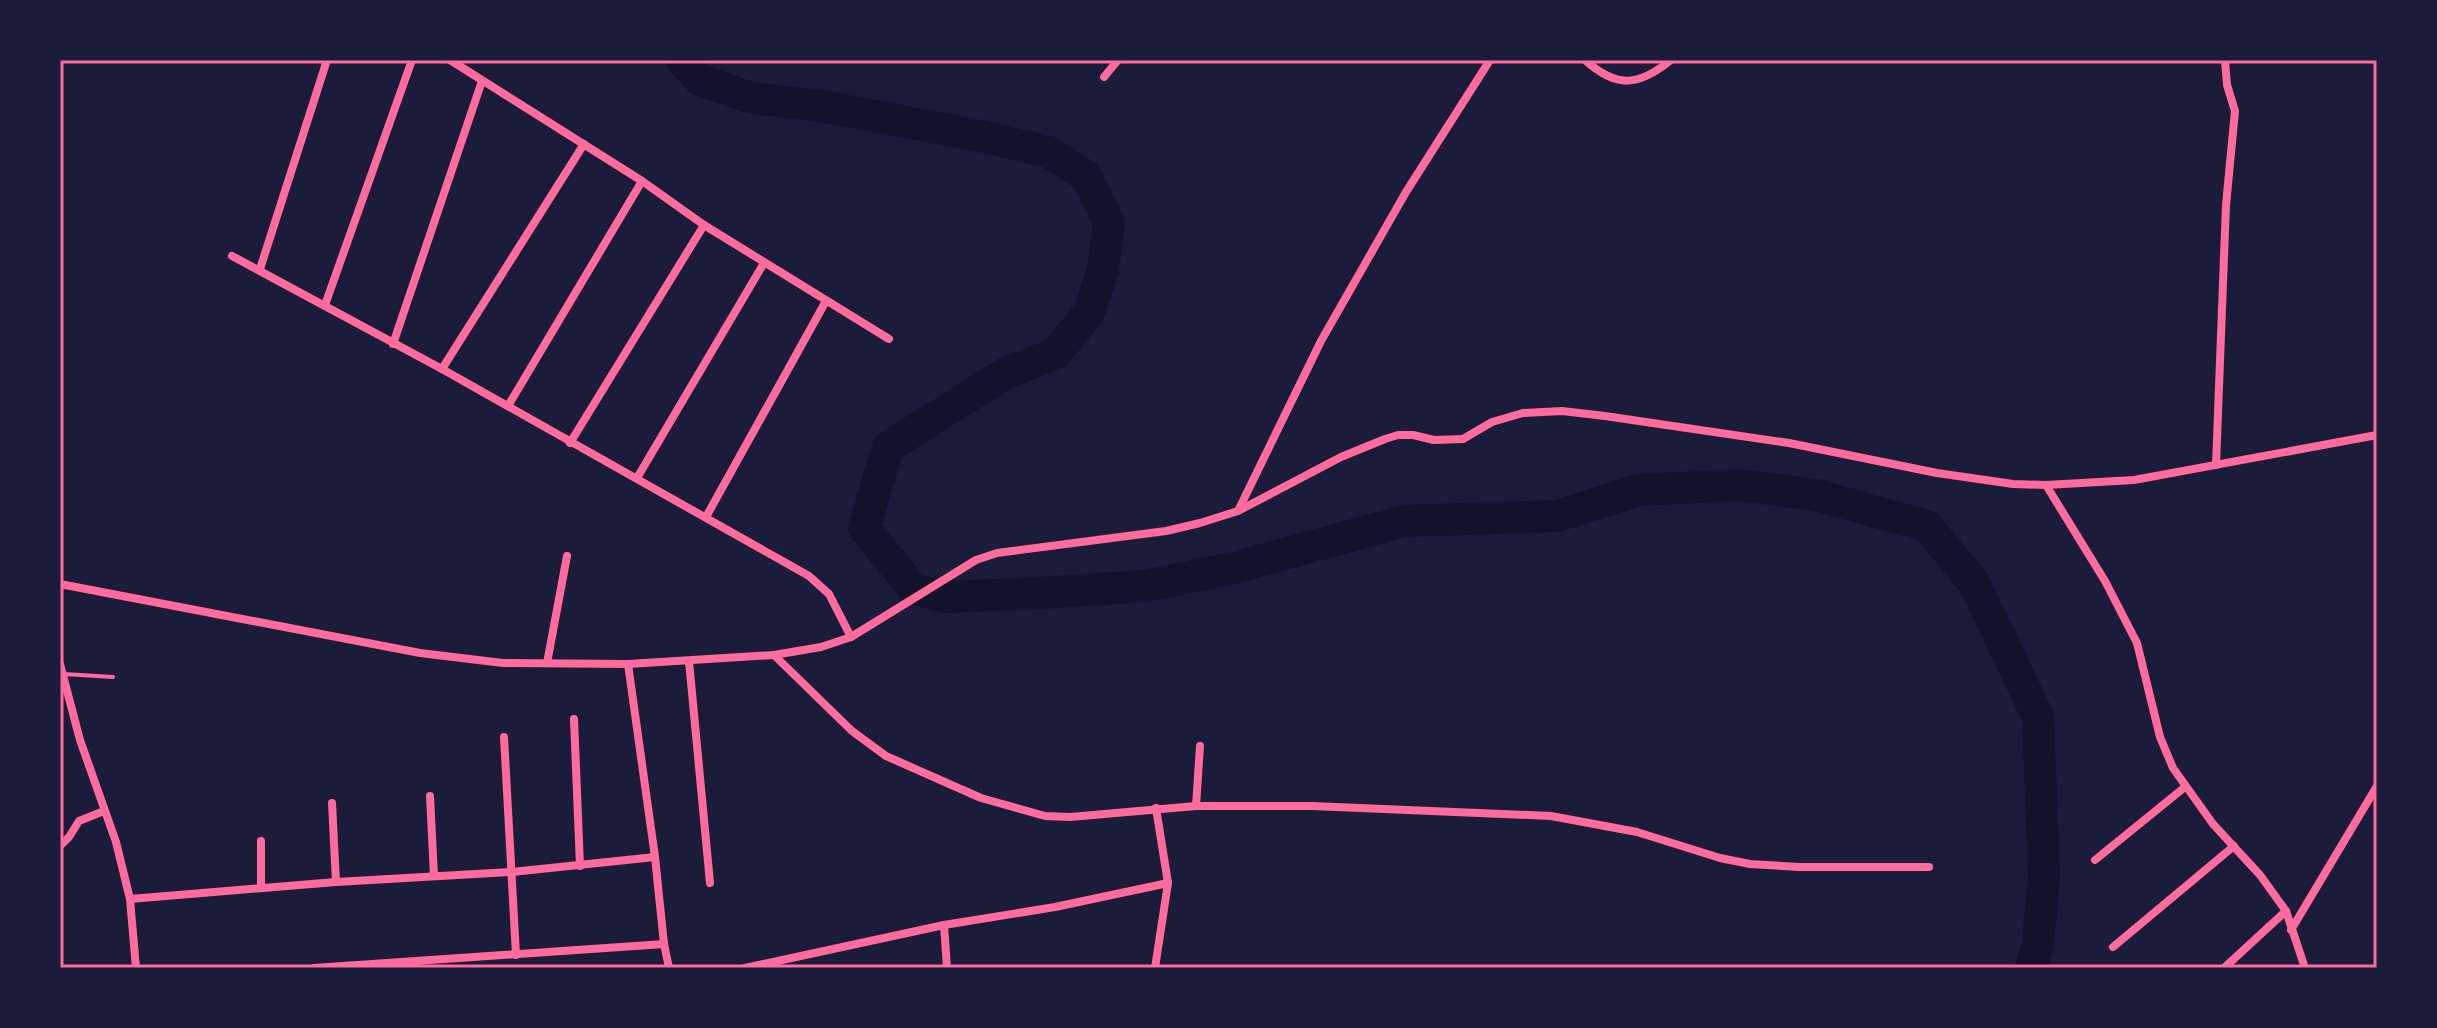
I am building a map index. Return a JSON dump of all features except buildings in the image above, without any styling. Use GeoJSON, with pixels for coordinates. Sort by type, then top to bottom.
{"type":"FeatureCollection","features":[{"type":"Feature","properties":{"kind":"street"},"geometry":{"type":"LineString","coordinates":[[260,269],[327,60]]}},
{"type":"Feature","properties":{"kind":"street"},"geometry":{"type":"LineString","coordinates":[[325,305],[412,60]]}},
{"type":"Feature","properties":{"kind":"street"},"geometry":{"type":"LineString","coordinates":[[450,60],[642,181],[704,225],[889,339]]}},
{"type":"Feature","properties":{"kind":"street"},"geometry":{"type":"LineString","coordinates":[[1104,77],[1118,60]]}},
{"type":"Feature","properties":{"kind":"street"},"geometry":{"type":"LineString","coordinates":[[1238,511],[1321,341],[1406,192],[1490,60]]}},
{"type":"Feature","properties":{"kind":"street"},"geometry":{"type":"LineString","coordinates":[[1585,60],[1612,78],[1631,82],[1647,78],[1671,60]]}},
{"type":"Feature","properties":{"kind":"street"},"geometry":{"type":"LineString","coordinates":[[2216,465],[2226,205],[2235,111],[2227,85],[2225,60]]}},
{"type":"Feature","properties":{"kind":"street"},"geometry":{"type":"LineString","coordinates":[[393,344],[482,81]]}},
{"type":"Feature","properties":{"kind":"street"},"geometry":{"type":"LineString","coordinates":[[442,369],[584,144]]}},
{"type":"Feature","properties":{"kind":"street"},"geometry":{"type":"LineString","coordinates":[[508,406],[642,181]]}},
{"type":"Feature","properties":{"kind":"street"},"geometry":{"type":"LineString","coordinates":[[570,443],[704,225]]}},
{"type":"Feature","properties":{"kind":"street"},"geometry":{"type":"LineString","coordinates":[[232,256],[442,369],[809,576],[829,594],[851,637]]}},
{"type":"Feature","properties":{"kind":"street"},"geometry":{"type":"LineString","coordinates":[[637,478],[764,263]]}},
{"type":"Feature","properties":{"kind":"street"},"geometry":{"type":"LineString","coordinates":[[706,517],[826,301]]}},
{"type":"Feature","properties":{"kind":"street"},"geometry":{"type":"LineString","coordinates":[[60,584],[420,653],[503,663],[689,661],[774,655],[821,647],[851,637],[976,560],[997,553],[1166,531],[1200,523],[1238,511],[1341,457],[1385,439],[1413,435],[1447,442],[1463,439],[1492,422],[1523,413],[1544,411],[1605,416],[1789,443],[1937,473],[2013,484],[2046,485],[2134,480],[2377,435]]}},
{"type":"Feature","properties":{"kind":"street"},"geometry":{"type":"LineString","coordinates":[[2046,485],[2105,581],[2137,643],[2160,737],[2173,768],[2213,824],[2260,875],[2286,911],[2305,968]]}},
{"type":"Feature","properties":{"kind":"street"},"geometry":{"type":"LineString","coordinates":[[547,663],[567,556]]}},
{"type":"Feature","properties":{"kind":"street"},"geometry":{"type":"LineString","coordinates":[[774,655],[852,731],[886,756],[981,798],[1045,816],[1070,817],[1196,806],[1312,806],[1551,816],[1637,832],[1720,858],[1750,864],[1929,867]]}},
{"type":"Feature","properties":{"kind":"street"},"geometry":{"type":"LineString","coordinates":[[689,661],[710,883]]}},
{"type":"Feature","properties":{"kind":"street"},"geometry":{"type":"LineString","coordinates":[[628,664],[669,968]]}},
{"type":"Feature","properties":{"kind":"street"},"geometry":{"type":"LineString","coordinates":[[61,669],[80,740],[116,842],[130,899],[136,968]]}},
{"type":"Feature","properties":{"kind":"street"},"geometry":{"type":"LineString","coordinates":[[574,719],[580,866]]}},
{"type":"Feature","properties":{"kind":"street"},"geometry":{"type":"LineString","coordinates":[[504,737],[516,955]]}},
{"type":"Feature","properties":{"kind":"street"},"geometry":{"type":"LineString","coordinates":[[1196,806],[1200,746]]}},
{"type":"Feature","properties":{"kind":"street"},"geometry":{"type":"LineString","coordinates":[[2291,930],[2377,786]]}},
{"type":"Feature","properties":{"kind":"street"},"geometry":{"type":"LineString","coordinates":[[2095,860],[2185,787]]}},
{"type":"Feature","properties":{"kind":"street"},"geometry":{"type":"LineString","coordinates":[[430,796],[434,876]]}},
{"type":"Feature","properties":{"kind":"street"},"geometry":{"type":"LineString","coordinates":[[332,803],[336,882]]}},
{"type":"Feature","properties":{"kind":"street"},"geometry":{"type":"LineString","coordinates":[[1155,968],[1168,883],[1156,808]]}},
{"type":"Feature","properties":{"kind":"street"},"geometry":{"type":"LineString","coordinates":[[62,844],[79,821],[104,811]]}},
{"type":"Feature","properties":{"kind":"street"},"geometry":{"type":"LineString","coordinates":[[261,841],[261,887]]}},
{"type":"Feature","properties":{"kind":"street"},"geometry":{"type":"LineString","coordinates":[[2113,947],[2234,846]]}},
{"type":"Feature","properties":{"kind":"street"},"geometry":{"type":"LineString","coordinates":[[130,899],[261,887],[512,872],[655,857]]}},
{"type":"Feature","properties":{"kind":"street"},"geometry":{"type":"LineString","coordinates":[[745,968],[770,966],[944,925],[1055,907],[1168,883]]}},
{"type":"Feature","properties":{"kind":"street"},"geometry":{"type":"LineString","coordinates":[[2224,968],[2286,911]]}},
{"type":"Feature","properties":{"kind":"street"},"geometry":{"type":"LineString","coordinates":[[944,925],[947,968]]}},
{"type":"Feature","properties":{"kind":"street"},"geometry":{"type":"LineString","coordinates":[[314,968],[664,944]]}},
{"type":"Feature","properties":{"kind":"lane"},"geometry":{"type":"LineString","coordinates":[[61,669],[113,677]]}},
{"type":"Feature","properties":{"kind":"waterway"},"geometry":{"type":"LineString","coordinates":[[682,60],[700,80],[751,98],[822,106],[1049,152],[1086,176],[1109,222],[1103,269],[1089,313],[1055,354],[1006,373],[888,447],[864,528],[913,588],[944,597],[1144,586],[1233,568],[1404,521],[1557,516],[1639,490],[1739,485],[1816,495],[1927,526],[1974,583],[2038,717],[2044,876],[2038,944],[2031,968]]}}]}
